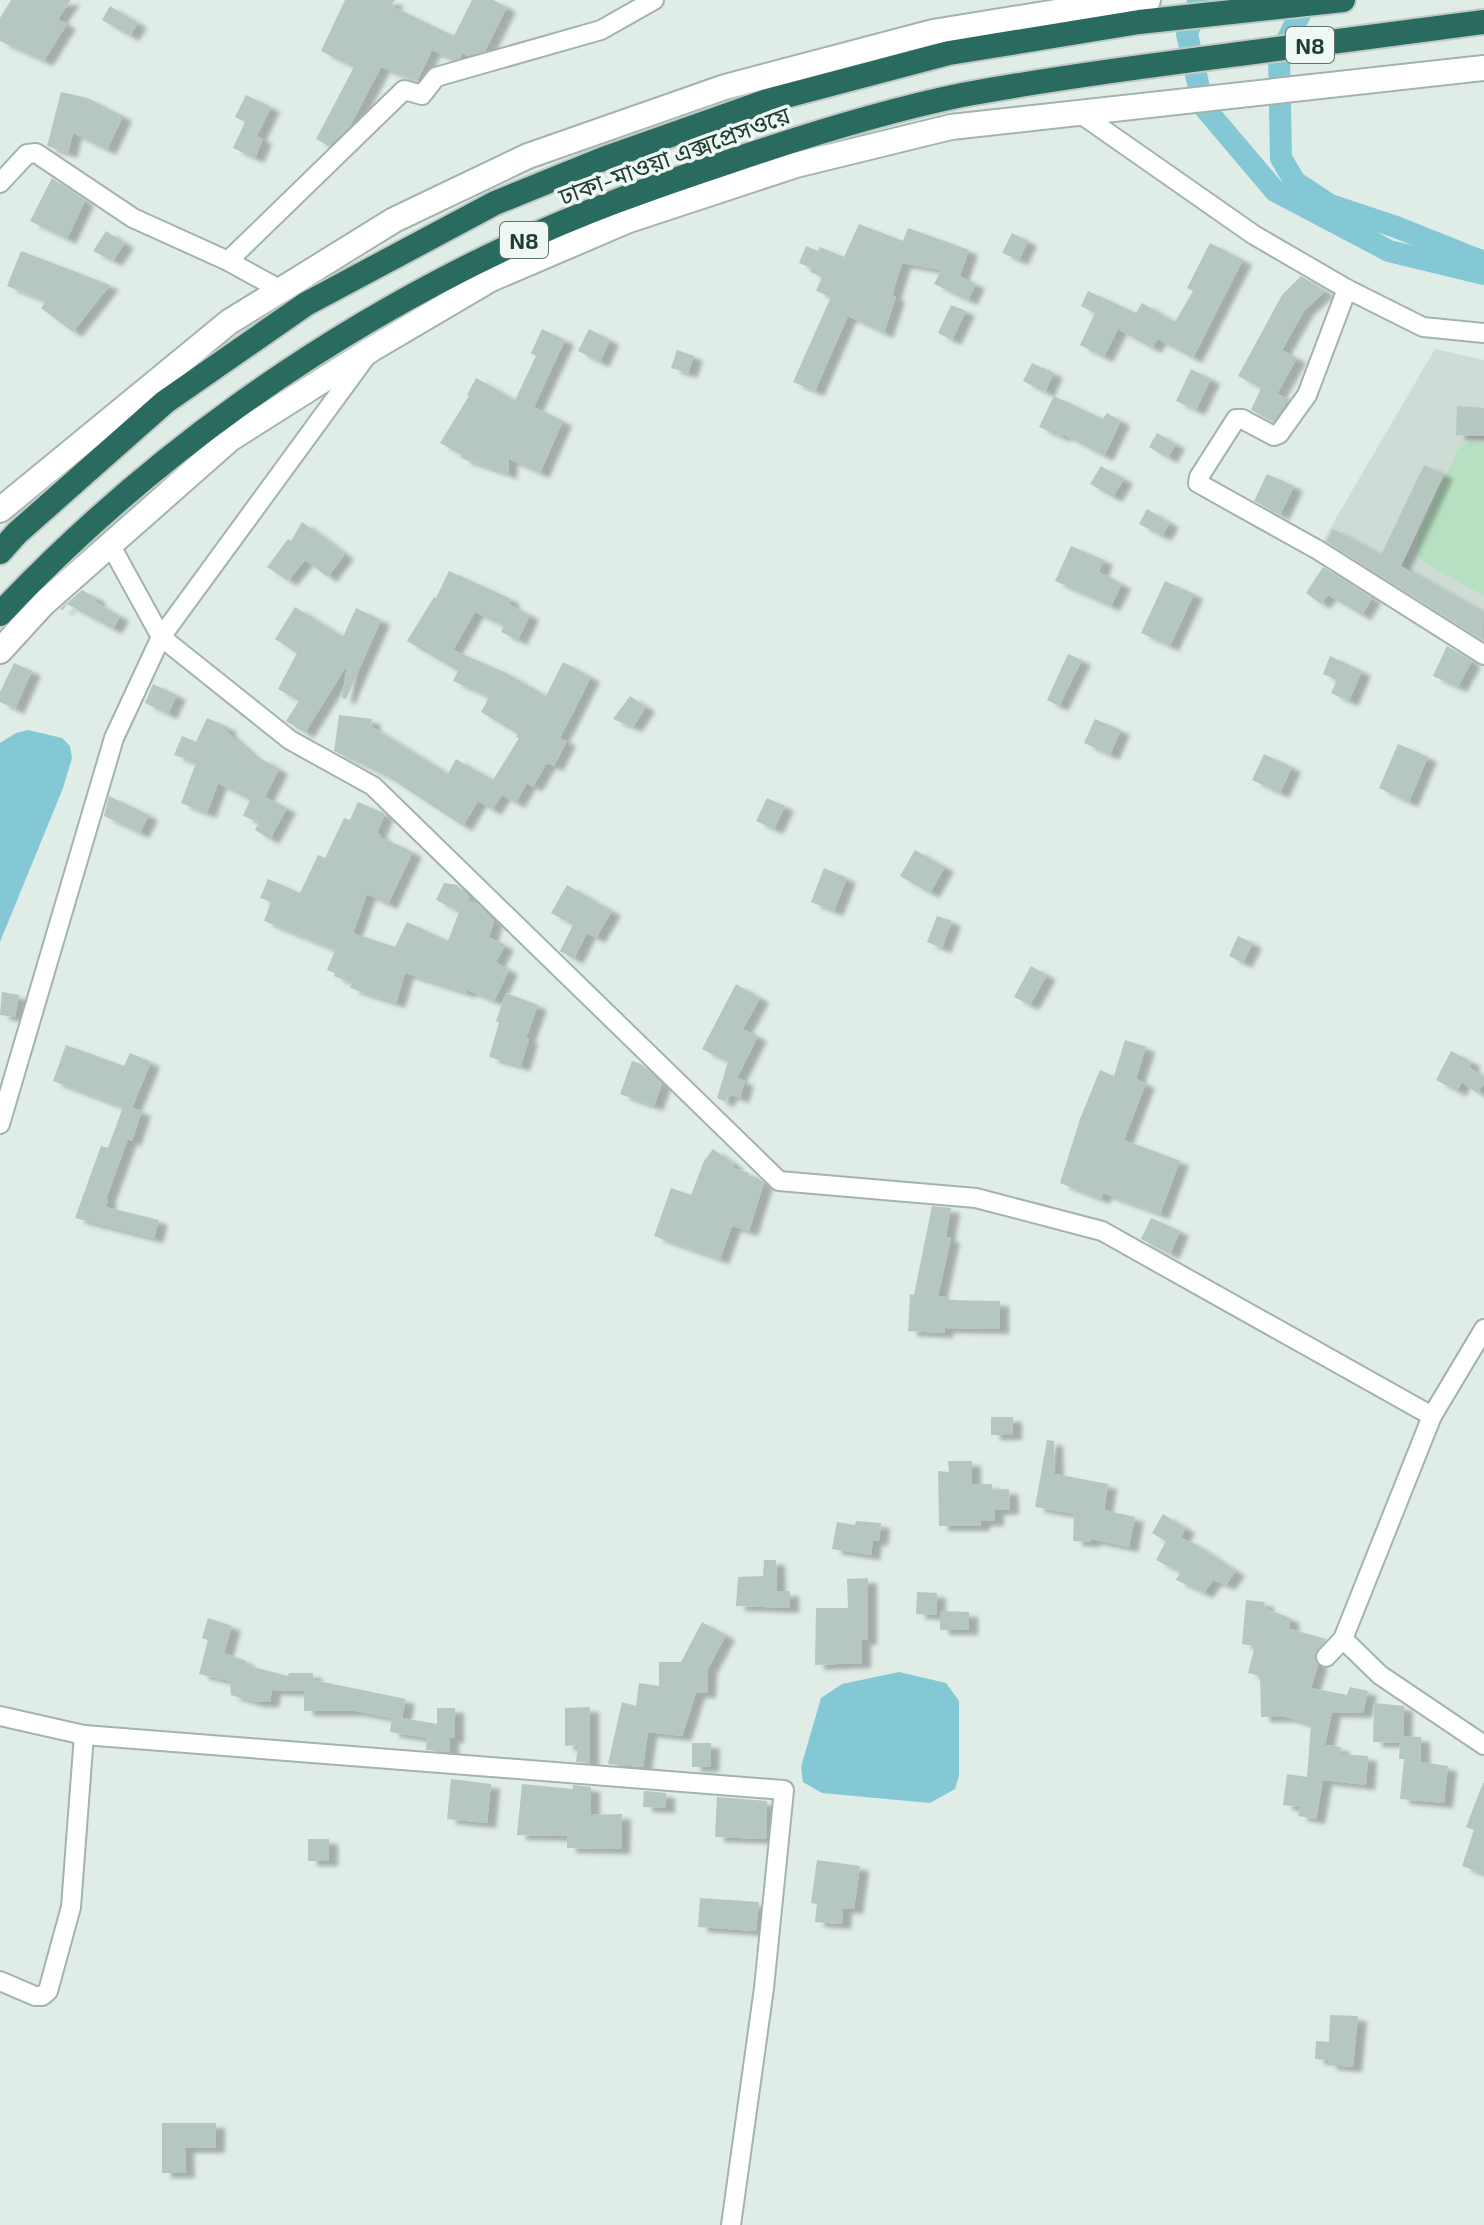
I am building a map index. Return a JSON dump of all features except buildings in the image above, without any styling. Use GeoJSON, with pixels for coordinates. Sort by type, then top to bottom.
{"type":"FeatureCollection","features":[{"type":"Feature","properties":{"kind":"highway","name":"ঢাকা-মাওয়া এক্সপ্রেসওয়ে"},"geometry":{"type":"LineString","coordinates":[[0,552],[17,533],[165,402],[318,297],[495,203],[603,159],[767,101],[949,53],[1143,11],[1343,0]]}},
{"type":"Feature","properties":{"kind":"highway","name":"ঢাকা-মাওয়া এক্সপ্রেসওয়ে"},"geometry":{"type":"LineString","coordinates":[[0,614],[55,556],[189,441],[329,343],[433,284],[514,244],[620,201],[780,144],[959,96],[1146,67],[1479,23]]}},
{"type":"Feature","properties":{"kind":"street"},"geometry":{"type":"LineString","coordinates":[[228,261],[404,90],[422,95],[436,77],[601,30],[654,0]]}},
{"type":"Feature","properties":{"kind":"street"},"geometry":{"type":"LineString","coordinates":[[1,508],[229,322],[394,220],[528,156],[725,87],[933,32],[1095,3],[1143,11]]}},
{"type":"Feature","properties":{"kind":"street"},"geometry":{"type":"LineString","coordinates":[[0,651],[43,604],[230,439],[372,349],[491,279],[629,220],[796,165],[937,130],[1484,68]]}},
{"type":"Feature","properties":{"kind":"street"},"geometry":{"type":"LineString","coordinates":[[1078,112],[1254,235],[1347,289],[1423,327],[1484,333]]}},
{"type":"Feature","properties":{"kind":"street"},"geometry":{"type":"LineString","coordinates":[[0,183],[27,154],[36,153],[133,218],[228,261],[279,289]]}},
{"type":"Feature","properties":{"kind":"street"},"geometry":{"type":"LineString","coordinates":[[1347,289],[1307,395],[1279,434],[1274,436],[1242,419],[1236,419],[1198,483],[1318,550],[1484,655]]}},
{"type":"Feature","properties":{"kind":"street"},"geometry":{"type":"LineString","coordinates":[[0,1124],[114,738],[161,637],[372,349]]}},
{"type":"Feature","properties":{"kind":"street"},"geometry":{"type":"LineString","coordinates":[[111,546],[161,637],[290,740],[373,786],[779,1181],[976,1198],[1102,1231],[1432,1416]]}},
{"type":"Feature","properties":{"kind":"street"},"geometry":{"type":"LineString","coordinates":[[1326,1657],[1343,1639],[1432,1416],[1484,1329]]}},
{"type":"Feature","properties":{"kind":"street"},"geometry":{"type":"LineString","coordinates":[[1343,1639],[1380,1675],[1484,1745]]}},
{"type":"Feature","properties":{"kind":"street"},"geometry":{"type":"LineString","coordinates":[[0,1716],[84,1735],[784,1790],[764,1988],[731,2225]]}},
{"type":"Feature","properties":{"kind":"street"},"geometry":{"type":"LineString","coordinates":[[0,1981],[35,1996],[42,1996],[48,1991],[71,1907],[84,1735]]}},
{"type":"Feature","properties":{"kind":"shaded area"},"geometry":{"type":"Polygon","coordinates":[[[1435,349],[1484,360],[1484,649],[1318,549],[1435,349]]]}},
{"type":"Feature","properties":{"kind":"green space"},"geometry":{"type":"Polygon","coordinates":[[[1471,441],[1484,444],[1484,596],[1425,563],[1417,549],[1420,532],[1458,449],[1471,441]]]}},
{"type":"Feature","properties":{"kind":"water"},"geometry":{"type":"Polygon","coordinates":[[[28,730],[62,738],[70,746],[72,758],[63,788],[0,942],[0,743],[28,730]]]}},
{"type":"Feature","properties":{"kind":"water"},"geometry":{"type":"Polygon","coordinates":[[[899,1672],[946,1683],[959,1701],[959,1776],[955,1789],[930,1803],[822,1793],[803,1782],[801,1767],[821,1698],[842,1684],[899,1672]]]}},
{"type":"Feature","properties":{"kind":"waterway"},"geometry":{"type":"LineString","coordinates":[[1199,0],[1187,34],[1203,106],[1275,191],[1389,251],[1484,274]]}},
{"type":"Feature","properties":{"kind":"waterway"},"geometry":{"type":"LineString","coordinates":[[1307,0],[1279,56],[1281,158],[1295,182],[1330,205],[1484,262]]}}]}
